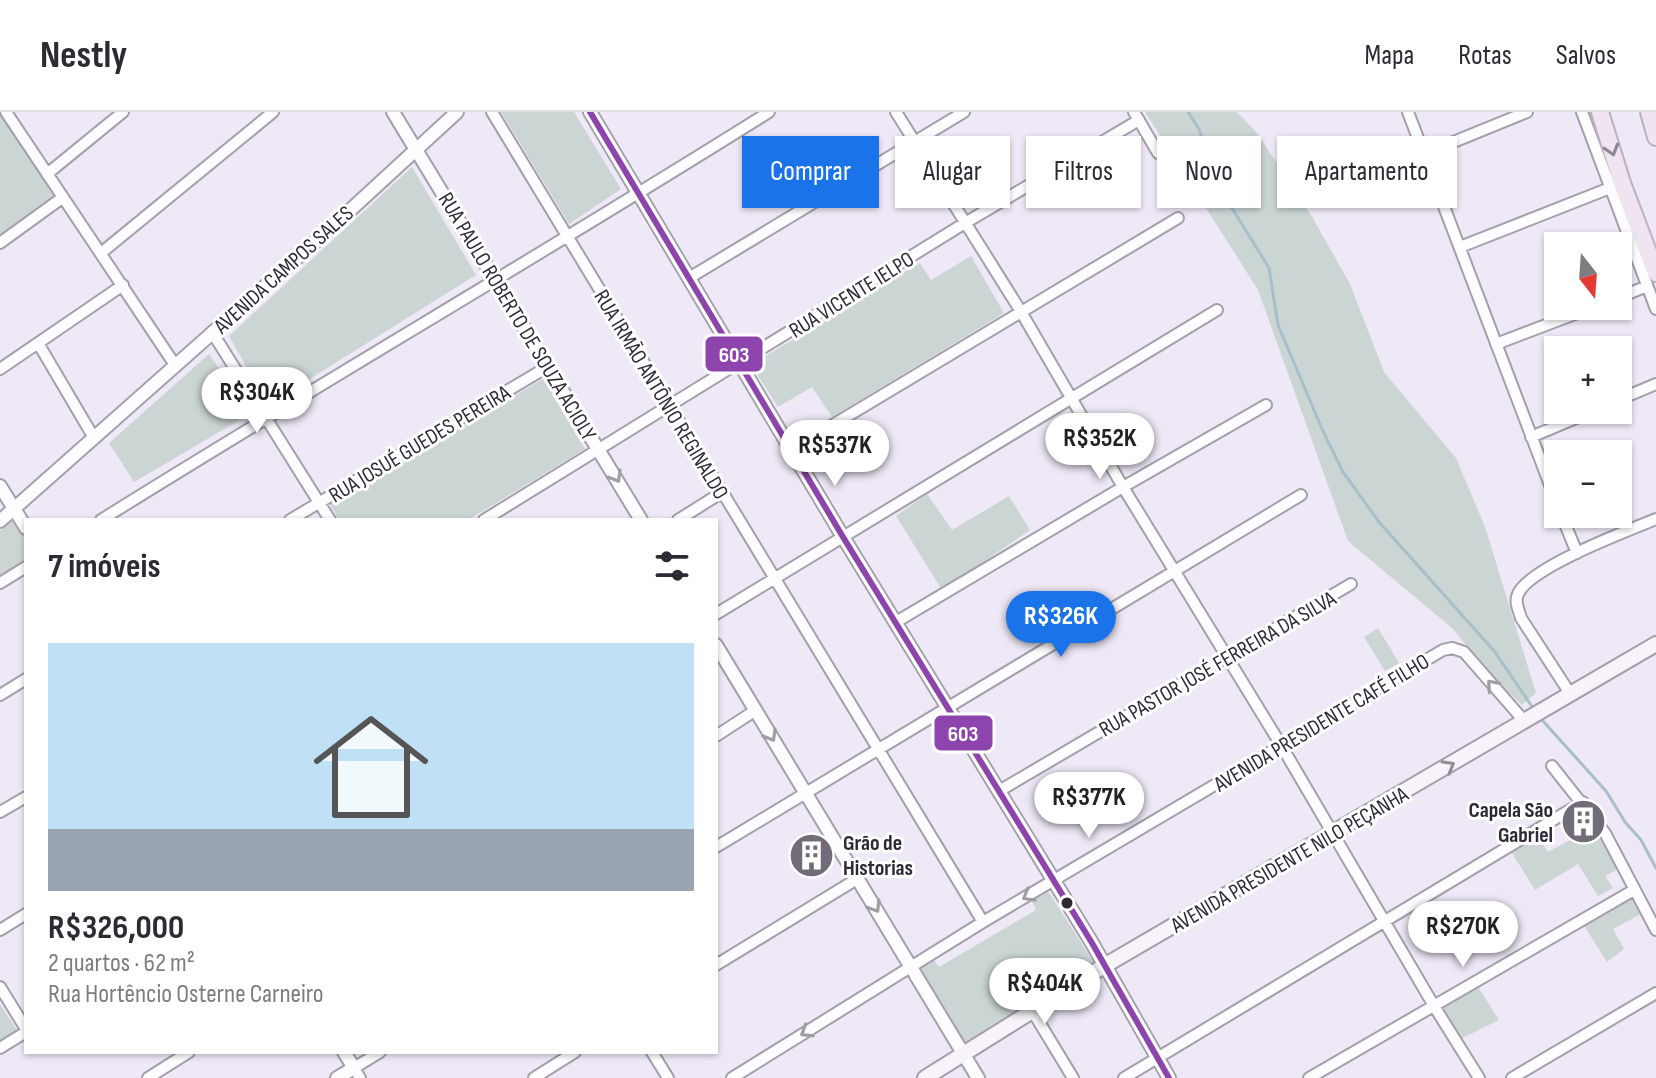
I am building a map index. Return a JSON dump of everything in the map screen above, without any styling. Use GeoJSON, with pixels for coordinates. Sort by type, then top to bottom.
{"type":"FeatureCollection","features":[{"type":"Feature","properties":{"kind":"highway"},"geometry":{"type":"LineString","coordinates":[[1649,112],[1656,137]]}},
{"type":"Feature","properties":{"kind":"highway"},"geometry":{"type":"LineString","coordinates":[[1601,115],[1616,185],[1652,280]]}},
{"type":"Feature","properties":{"kind":"main road","name":"AVENIDA PRESIDENTE NILO PEÇANHA"},"geometry":{"type":"LineString","coordinates":[[925,1078],[1104,966],[1656,644]]}},
{"type":"Feature","properties":{"kind":"street"},"geometry":{"type":"LineString","coordinates":[[6,112],[175,365]]}},
{"type":"Feature","properties":{"kind":"street"},"geometry":{"type":"LineString","coordinates":[[47,174],[123,112]]}},
{"type":"Feature","properties":{"kind":"street"},"geometry":{"type":"LineString","coordinates":[[101,253],[273,112]]}},
{"type":"Feature","properties":{"kind":"street","name":"RUA PAULO ROBERTO DE SOUZA ACIOLY"},"geometry":{"type":"LineString","coordinates":[[393,112],[640,518]]}},
{"type":"Feature","properties":{"kind":"street","name":"AVENIDA CAMPOS SALES"},"geometry":{"type":"LineString","coordinates":[[0,521],[457,112]]}},
{"type":"Feature","properties":{"kind":"street","name":"RUA IRMÃO ANTÔNIO REGINALDO"},"geometry":{"type":"LineString","coordinates":[[492,112],[983,922]]}},
{"type":"Feature","properties":{"kind":"street"},"geometry":{"type":"LineString","coordinates":[[590,112],[1169,1078]]}},
{"type":"Feature","properties":{"kind":"street"},"geometry":{"type":"LineString","coordinates":[[104,518],[769,112]]}},
{"type":"Feature","properties":{"kind":"street"},"geometry":{"type":"LineString","coordinates":[[896,112],[910,136]]}},
{"type":"Feature","properties":{"kind":"street"},"geometry":{"type":"LineString","coordinates":[[924,136],[964,112]]}},
{"type":"Feature","properties":{"kind":"street"},"geometry":{"type":"LineString","coordinates":[[1408,112],[1417,136]]}},
{"type":"Feature","properties":{"kind":"street"},"geometry":{"type":"LineString","coordinates":[[1457,142],[1527,112]]}},
{"type":"Feature","properties":{"kind":"street"},"geometry":{"type":"LineString","coordinates":[[1460,247],[1616,185],[1582,112]]}},
{"type":"Feature","properties":{"kind":"street"},"geometry":{"type":"LineString","coordinates":[[1136,116],[1157,151]]}},
{"type":"Feature","properties":{"kind":"street","name":"RUA VICENTE IELPO"},"geometry":{"type":"LineString","coordinates":[[487,518],[1136,116]]}},
{"type":"Feature","properties":{"kind":"street"},"geometry":{"type":"LineString","coordinates":[[689,278],[895,153]]}},
{"type":"Feature","properties":{"kind":"street"},"geometry":{"type":"LineString","coordinates":[[0,243],[62,198]]}},
{"type":"Feature","properties":{"kind":"street"},"geometry":{"type":"LineString","coordinates":[[956,208],[1020,310],[1174,573],[1281,745],[1479,1078]]}},
{"type":"Feature","properties":{"kind":"street"},"geometry":{"type":"LineString","coordinates":[[1445,208],[1544,470]]}},
{"type":"Feature","properties":{"kind":"street"},"geometry":{"type":"LineString","coordinates":[[791,450],[1178,218]]}},
{"type":"Feature","properties":{"kind":"street"},"geometry":{"type":"LineString","coordinates":[[1632,291],[1652,280],[1656,309]]}},
{"type":"Feature","properties":{"kind":"street"},"geometry":{"type":"LineString","coordinates":[[0,369],[123,285]]}},
{"type":"Feature","properties":{"kind":"street"},"geometry":{"type":"LineString","coordinates":[[718,613],[1217,310]]}},
{"type":"Feature","properties":{"kind":"street"},"geometry":{"type":"LineString","coordinates":[[1496,344],[1559,320]]}},
{"type":"Feature","properties":{"kind":"street"},"geometry":{"type":"LineString","coordinates":[[212,332],[329,518]]}},
{"type":"Feature","properties":{"kind":"street"},"geometry":{"type":"LineString","coordinates":[[38,343],[94,438]]}},
{"type":"Feature","properties":{"kind":"street","name":"RUA JOSUÉ GUEDES PEREIRA"},"geometry":{"type":"LineString","coordinates":[[293,518],[549,366]]}},
{"type":"Feature","properties":{"kind":"street"},"geometry":{"type":"LineString","coordinates":[[1632,394],[1656,384]]}},
{"type":"Feature","properties":{"kind":"street"},"geometry":{"type":"LineString","coordinates":[[896,622],[1266,405]]}},
{"type":"Feature","properties":{"kind":"street"},"geometry":{"type":"LineString","coordinates":[[1531,437],[1562,424]]}},
{"type":"Feature","properties":{"kind":"street"},"geometry":{"type":"LineString","coordinates":[[0,486],[24,525]]}},
{"type":"Feature","properties":{"kind":"street"},"geometry":{"type":"LineString","coordinates":[[681,518],[721,493]]}},
{"type":"Feature","properties":{"kind":"street"},"geometry":{"type":"LineString","coordinates":[[718,846],[1301,495]]}},
{"type":"Feature","properties":{"kind":"street"},"geometry":{"type":"LineString","coordinates":[[1571,695],[1521,618],[1517,598],[1520,591],[1533,578],[1577,553],[1656,519]]}},
{"type":"Feature","properties":{"kind":"street"},"geometry":{"type":"LineString","coordinates":[[1567,528],[1577,553]]}},
{"type":"Feature","properties":{"kind":"street"},"geometry":{"type":"LineString","coordinates":[[0,583],[24,568]]}},
{"type":"Feature","properties":{"kind":"street","name":"RUA PASTOR JOSÉ FERREIRA DA SILVA"},"geometry":{"type":"LineString","coordinates":[[999,791],[1351,584]]}},
{"type":"Feature","properties":{"kind":"street"},"geometry":{"type":"LineString","coordinates":[[718,648],[978,1078]]}},
{"type":"Feature","properties":{"kind":"street","name":"AVENIDA PRESIDENTE CAFÉ FILHO"},"geometry":{"type":"LineString","coordinates":[[732,1078],[983,922],[1443,650],[1452,648],[1464,652],[1525,722]]}},
{"type":"Feature","properties":{"kind":"street"},"geometry":{"type":"LineString","coordinates":[[0,695],[24,680]]}},
{"type":"Feature","properties":{"kind":"street"},"geometry":{"type":"LineString","coordinates":[[718,735],[756,710]]}},
{"type":"Feature","properties":{"kind":"street"},"geometry":{"type":"LineString","coordinates":[[1552,766],[1605,833],[1656,930]]}},
{"type":"Feature","properties":{"kind":"street"},"geometry":{"type":"LineString","coordinates":[[0,812],[24,798]]}},
{"type":"Feature","properties":{"kind":"street"},"geometry":{"type":"LineString","coordinates":[[1124,1078],[1583,802]]}},
{"type":"Feature","properties":{"kind":"street"},"geometry":{"type":"LineString","coordinates":[[718,964],[857,879]]}},
{"type":"Feature","properties":{"kind":"street"},"geometry":{"type":"LineString","coordinates":[[1309,1078],[1634,890]]}},
{"type":"Feature","properties":{"kind":"street"},"geometry":{"type":"LineString","coordinates":[[0,930],[24,915]]}},
{"type":"Feature","properties":{"kind":"street"},"geometry":{"type":"LineString","coordinates":[[0,987],[24,1028]]}},
{"type":"Feature","properties":{"kind":"street"},"geometry":{"type":"LineString","coordinates":[[1512,1078],[1656,993]]}},
{"type":"Feature","properties":{"kind":"street"},"geometry":{"type":"LineString","coordinates":[[1033,1012],[1073,1078]]}},
{"type":"Feature","properties":{"kind":"street"},"geometry":{"type":"LineString","coordinates":[[0,1048],[24,1032]]}},
{"type":"Feature","properties":{"kind":"street"},"geometry":{"type":"LineString","coordinates":[[148,1078],[186,1054]]}},
{"type":"Feature","properties":{"kind":"street"},"geometry":{"type":"LineString","coordinates":[[345,1054],[357,1073]]}},
{"type":"Feature","properties":{"kind":"street"},"geometry":{"type":"LineString","coordinates":[[337,1078],[357,1073],[378,1054]]}},
{"type":"Feature","properties":{"kind":"street"},"geometry":{"type":"LineString","coordinates":[[534,1078],[572,1054]]}},
{"type":"Feature","properties":{"kind":"street"},"geometry":{"type":"LineString","coordinates":[[653,1054],[668,1078]]}},
{"type":"Feature","properties":{"kind":"shaded area"},"geometry":{"type":"Polygon","coordinates":[[[501,112],[574,112],[621,189],[569,224],[501,112]]]}},
{"type":"Feature","properties":{"kind":"shaded area"},"geometry":{"type":"Polygon","coordinates":[[[1145,112],[1237,112],[1259,136],[1160,136],[1145,112]]]}},
{"type":"Feature","properties":{"kind":"shaded area"},"geometry":{"type":"Polygon","coordinates":[[[0,114],[56,197],[0,237],[0,114]]]}},
{"type":"Feature","properties":{"kind":"shaded area"},"geometry":{"type":"Polygon","coordinates":[[[1261,139],[1277,163],[1277,208],[1306,208],[1350,284],[1384,372],[1456,458],[1485,527],[1536,693],[1522,705],[1492,677],[1452,628],[1348,541],[1258,290],[1206,208],[1261,208],[1261,139]]]}},
{"type":"Feature","properties":{"kind":"shaded area"},"geometry":{"type":"Polygon","coordinates":[[[412,167],[476,275],[268,405],[229,336],[412,167]]]}},
{"type":"Feature","properties":{"kind":"shaded area"},"geometry":{"type":"Polygon","coordinates":[[[971,256],[1004,313],[832,417],[812,387],[778,407],[751,365],[920,263],[931,280],[971,256]]]}},
{"type":"Feature","properties":{"kind":"shaded area"},"geometry":{"type":"Polygon","coordinates":[[[209,354],[250,414],[134,482],[109,443],[209,354]]]}},
{"type":"Feature","properties":{"kind":"shaded area"},"geometry":{"type":"Polygon","coordinates":[[[543,379],[585,449],[471,518],[338,518],[330,504],[543,379]]]}},
{"type":"Feature","properties":{"kind":"shaded area"},"geometry":{"type":"Polygon","coordinates":[[[927,494],[952,530],[1009,496],[1030,530],[942,590],[896,516],[927,494]]]}},
{"type":"Feature","properties":{"kind":"shaded area"},"geometry":{"type":"Polygon","coordinates":[[[13,520],[24,537],[24,562],[0,577],[0,531],[13,520]]]}},
{"type":"Feature","properties":{"kind":"shaded area"},"geometry":{"type":"Polygon","coordinates":[[[1378,628],[1399,663],[1385,671],[1364,637],[1378,628]]]}},
{"type":"Feature","properties":{"kind":"shaded area"},"geometry":{"type":"Polygon","coordinates":[[[1596,826],[1618,869],[1605,876],[1613,888],[1598,896],[1578,864],[1535,890],[1512,853],[1538,837],[1548,852],[1596,826]]]}},
{"type":"Feature","properties":{"kind":"shaded area"},"geometry":{"type":"Polygon","coordinates":[[[1048,891],[1096,966],[963,1047],[918,970],[934,960],[939,967],[1036,910],[1032,901],[1048,891]]]}},
{"type":"Feature","properties":{"kind":"shaded area"},"geometry":{"type":"Polygon","coordinates":[[[1631,895],[1641,914],[1613,929],[1624,949],[1607,962],[1583,924],[1631,895]]]}},
{"type":"Feature","properties":{"kind":"shaded area"},"geometry":{"type":"Polygon","coordinates":[[[1478,987],[1499,1020],[1459,1040],[1440,1009],[1478,987]]]}},
{"type":"Feature","properties":{"kind":"shaded area"},"geometry":{"type":"Polygon","coordinates":[[[0,1004],[17,1030],[0,1041],[0,1004]]]}},
{"type":"Feature","properties":{"kind":"waterway"},"geometry":{"type":"LineString","coordinates":[[1188,112],[1199,129],[1219,187],[1269,268],[1278,325],[1343,472],[1379,522],[1495,652],[1533,708]]}},
{"type":"Feature","properties":{"kind":"waterway"},"geometry":{"type":"LineString","coordinates":[[1543,721],[1606,791],[1625,822],[1641,840],[1656,868]]}},
{"type":"Feature","properties":{"kind":"transit line","name":"603"},"geometry":{"type":"LineString","coordinates":[[590,112],[843,537],[1092,943],[1169,1078]]}},
{"type":"Feature","properties":{"kind":"place","name":"Capela São Gabriel"},"geometry":{"type":"Point","coordinates":[1584,822]}},
{"type":"Feature","properties":{"kind":"place","name":"Grão de Historias"},"geometry":{"type":"Point","coordinates":[812,855]}}]}
